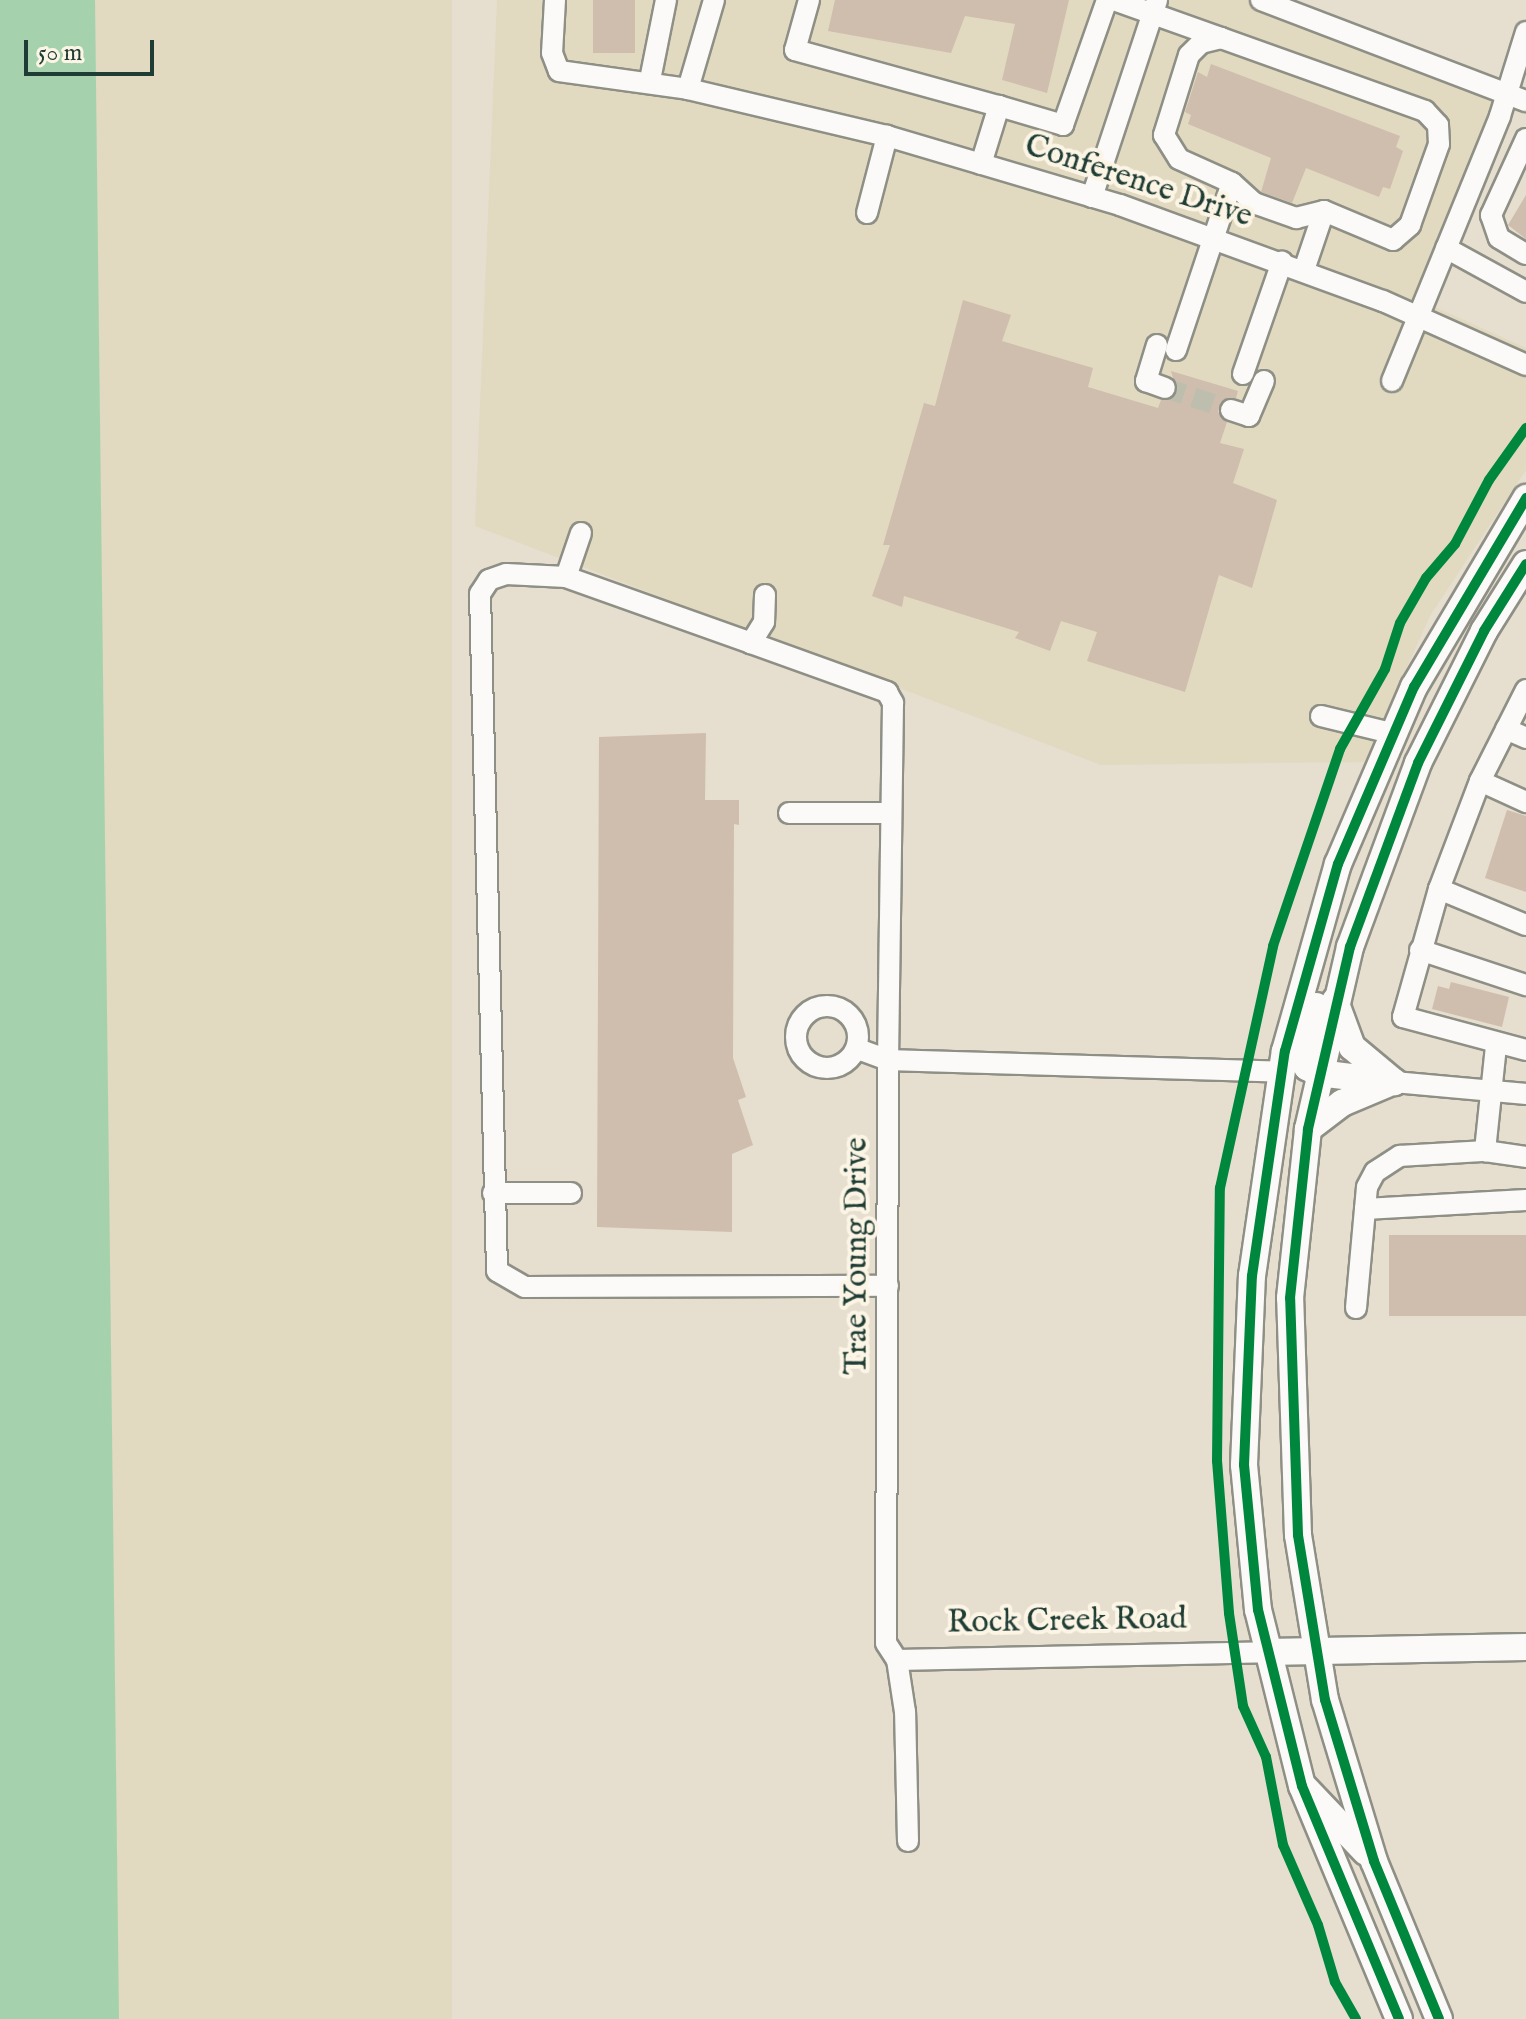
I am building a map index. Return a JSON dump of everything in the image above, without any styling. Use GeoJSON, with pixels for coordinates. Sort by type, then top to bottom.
{"type":"FeatureCollection","features":[{"type":"Feature","properties":{"kind":"main road"},"geometry":{"type":"LineString","coordinates":[[1399,2019],[1302,1786],[1267,1652],[1250,1537],[1243,1408],[1252,1276],[1282,1072],[1314,941],[1357,814],[1391,733],[1446,624],[1526,498]]}},
{"type":"Feature","properties":{"kind":"main road"},"geometry":{"type":"LineString","coordinates":[[1439,2019],[1374,1861],[1316,1653],[1298,1535],[1289,1361],[1295,1219],[1318,1073],[1335,1001],[1369,886],[1418,763],[1484,631],[1526,564]]}},
{"type":"Feature","properties":{"kind":"main road"},"geometry":{"type":"LineString","coordinates":[[1357,814],[1349,889],[1304,1059],[1318,1073],[1394,1082]]}},
{"type":"Feature","properties":{"kind":"main road"},"geometry":{"type":"LineString","coordinates":[[1335,1001],[1352,1047],[1394,1082]]}},
{"type":"Feature","properties":{"kind":"main road"},"geometry":{"type":"LineString","coordinates":[[1282,1072],[1294,1099],[1274,1262],[1289,1361]]}},
{"type":"Feature","properties":{"kind":"main road"},"geometry":{"type":"LineString","coordinates":[[1308,1129],[1355,1095],[1394,1082]]}},
{"type":"Feature","properties":{"kind":"main road","name":"Rock Creek Road"},"geometry":{"type":"LineString","coordinates":[[1267,1652],[1526,1647]]}},
{"type":"Feature","properties":{"kind":"main road"},"geometry":{"type":"LineString","coordinates":[[1302,1786],[1374,1861]]}},
{"type":"Feature","properties":{"kind":"street","name":"Conference Drive"},"geometry":{"type":"LineString","coordinates":[[555,0],[554,67],[586,78],[650,80],[887,136],[1092,197],[1304,270],[1526,365]]}},
{"type":"Feature","properties":{"kind":"street"},"geometry":{"type":"LineString","coordinates":[[650,80],[666,0]]}},
{"type":"Feature","properties":{"kind":"street"},"geometry":{"type":"LineString","coordinates":[[688,89],[714,0]]}},
{"type":"Feature","properties":{"kind":"street"},"geometry":{"type":"LineString","coordinates":[[809,0],[795,50],[1063,125],[1107,0]]}},
{"type":"Feature","properties":{"kind":"street"},"geometry":{"type":"LineString","coordinates":[[1114,0],[1155,6],[1221,38],[1425,111],[1438,125],[1439,144],[1410,225],[1393,240],[1324,211],[1296,218],[1254,203],[1232,183],[1179,159],[1164,135],[1189,55],[1201,43],[1221,38]]}},
{"type":"Feature","properties":{"kind":"street"},"geometry":{"type":"LineString","coordinates":[[1261,0],[1517,96]]}},
{"type":"Feature","properties":{"kind":"street"},"geometry":{"type":"LineString","coordinates":[[1092,197],[1155,6]]}},
{"type":"Feature","properties":{"kind":"street"},"geometry":{"type":"LineString","coordinates":[[1392,381],[1416,316],[1517,96],[1526,32]]}},
{"type":"Feature","properties":{"kind":"street"},"geometry":{"type":"LineString","coordinates":[[981,164],[999,106]]}},
{"type":"Feature","properties":{"kind":"street"},"geometry":{"type":"LineString","coordinates":[[867,213],[887,136]]}},
{"type":"Feature","properties":{"kind":"street"},"geometry":{"type":"LineString","coordinates":[[1526,139],[1491,215],[1499,238],[1526,254]]}},
{"type":"Feature","properties":{"kind":"street"},"geometry":{"type":"LineString","coordinates":[[1165,388],[1146,381],[1166,348],[1213,237],[1232,183]]}},
{"type":"Feature","properties":{"kind":"street"},"geometry":{"type":"LineString","coordinates":[[1304,270],[1324,211]]}},
{"type":"Feature","properties":{"kind":"street"},"geometry":{"type":"LineString","coordinates":[[1446,248],[1526,292]]}},
{"type":"Feature","properties":{"kind":"street"},"geometry":{"type":"LineString","coordinates":[[1243,374],[1282,262]]}},
{"type":"Feature","properties":{"kind":"street"},"geometry":{"type":"LineString","coordinates":[[1231,410],[1249,416],[1264,381]]}},
{"type":"Feature","properties":{"kind":"street"},"geometry":{"type":"LineString","coordinates":[[566,577],[581,533]]}},
{"type":"Feature","properties":{"kind":"street"},"geometry":{"type":"LineString","coordinates":[[765,595],[764,622],[751,643],[566,577],[506,574],[489,580],[480,594],[493,1260],[508,1282],[525,1287],[888,1286]]}},
{"type":"Feature","properties":{"kind":"street","name":"Trae Young Drive"},"geometry":{"type":"LineString","coordinates":[[751,643],[887,692],[893,703],[886,1643],[897,1660],[905,1712],[908,1841]]}},
{"type":"Feature","properties":{"kind":"street"},"geometry":{"type":"LineString","coordinates":[[1526,690],[1480,781],[1439,889],[1403,1017],[1496,1046],[1526,1050]]}},
{"type":"Feature","properties":{"kind":"street"},"geometry":{"type":"LineString","coordinates":[[1321,716],[1391,733]]}},
{"type":"Feature","properties":{"kind":"street"},"geometry":{"type":"LineString","coordinates":[[1506,729],[1526,738]]}},
{"type":"Feature","properties":{"kind":"street"},"geometry":{"type":"LineString","coordinates":[[1480,781],[1526,802]]}},
{"type":"Feature","properties":{"kind":"street"},"geometry":{"type":"LineString","coordinates":[[789,813],[891,813]]}},
{"type":"Feature","properties":{"kind":"street"},"geometry":{"type":"LineString","coordinates":[[1439,889],[1526,925]]}},
{"type":"Feature","properties":{"kind":"street"},"geometry":{"type":"LineString","coordinates":[[1420,950],[1526,985]]}},
{"type":"Feature","properties":{"kind":"street"},"geometry":{"type":"LineString","coordinates":[[1485,1151],[1496,1046]]}},
{"type":"Feature","properties":{"kind":"street"},"geometry":{"type":"LineString","coordinates":[[857,1049],[888,1060],[1282,1072]]}},
{"type":"Feature","properties":{"kind":"street"},"geometry":{"type":"LineString","coordinates":[[1394,1082],[1526,1094]]}},
{"type":"Feature","properties":{"kind":"street"},"geometry":{"type":"LineString","coordinates":[[1356,1308],[1367,1187],[1384,1162],[1400,1156],[1485,1151],[1526,1157]]}},
{"type":"Feature","properties":{"kind":"street"},"geometry":{"type":"LineString","coordinates":[[493,1193],[571,1193]]}},
{"type":"Feature","properties":{"kind":"street"},"geometry":{"type":"LineString","coordinates":[[1365,1209],[1526,1200]]}},
{"type":"Feature","properties":{"kind":"street","name":"Rock Creek Road"},"geometry":{"type":"LineString","coordinates":[[897,1660],[1267,1652]]}},
{"type":"Feature","properties":{"kind":"shaded area"},"geometry":{"type":"Polygon","coordinates":[[[0,0],[452,0],[452,2019],[0,2019],[0,0]]]}},
{"type":"Feature","properties":{"kind":"shaded area"},"geometry":{"type":"Polygon","coordinates":[[[497,0],[1273,0],[1500,80],[1419,300],[1526,348],[1526,470],[1430,616],[1364,762],[1101,765],[475,526],[497,0]]]}},
{"type":"Feature","properties":{"kind":"green space"},"geometry":{"type":"Polygon","coordinates":[[[0,0],[95,0],[119,2019],[0,2019],[0,0]]]}},
{"type":"Feature","properties":{"kind":"building"},"geometry":{"type":"Polygon","coordinates":[[[593,0],[635,0],[635,53],[593,53],[593,0]]]}},
{"type":"Feature","properties":{"kind":"building"},"geometry":{"type":"Polygon","coordinates":[[[835,0],[1069,0],[1047,93],[1002,80],[1015,24],[965,16],[951,53],[828,31],[835,0]]]}},
{"type":"Feature","properties":{"kind":"building"},"geometry":{"type":"Polygon","coordinates":[[[1211,64],[1400,136],[1396,147],[1403,151],[1390,189],[1383,187],[1379,197],[1306,168],[1292,203],[1261,192],[1271,158],[1188,124],[1191,115],[1185,112],[1198,72],[1207,77],[1211,64]]]}},
{"type":"Feature","properties":{"kind":"building"},"geometry":{"type":"Polygon","coordinates":[[[1526,195],[1526,239],[1508,225],[1526,195]]]}},
{"type":"Feature","properties":{"kind":"building"},"geometry":{"type":"Polygon","coordinates":[[[963,300],[1011,315],[1002,341],[1093,368],[1088,387],[1158,408],[1161,400],[1177,392],[1171,371],[1238,391],[1236,398],[1222,401],[1218,412],[1227,422],[1220,443],[1244,449],[1233,483],[1277,500],[1252,588],[1219,575],[1185,692],[1087,661],[1097,632],[1061,621],[1050,651],[1015,638],[1019,632],[904,596],[902,607],[872,596],[890,545],[883,545],[924,403],[935,406],[963,300]]]}},
{"type":"Feature","properties":{"kind":"building"},"geometry":{"type":"Polygon","coordinates":[[[706,733],[705,800],[739,800],[739,825],[734,824],[733,1058],[746,1097],[738,1100],[753,1145],[732,1154],[732,1232],[597,1227],[599,737],[706,733]]]}},
{"type":"Feature","properties":{"kind":"building"},"geometry":{"type":"Polygon","coordinates":[[[1507,810],[1526,816],[1526,892],[1485,878],[1507,810]]]}},
{"type":"Feature","properties":{"kind":"building"},"geometry":{"type":"Polygon","coordinates":[[[1451,982],[1509,997],[1502,1027],[1432,1009],[1438,986],[1449,989],[1451,982]]]}},
{"type":"Feature","properties":{"kind":"building"},"geometry":{"type":"Polygon","coordinates":[[[1389,1235],[1526,1235],[1526,1316],[1389,1316],[1389,1235]]]}},
{"type":"Feature","properties":{"kind":"tunnel"},"geometry":{"type":"LineString","coordinates":[[1165,388],[1231,410]]}},
{"type":"Feature","properties":{"kind":"cycle path"},"geometry":{"type":"LineString","coordinates":[[1356,2019],[1335,1982],[1318,1925],[1283,1845],[1266,1757],[1243,1706],[1229,1613],[1217,1461],[1220,1188],[1273,946],[1340,749],[1385,669],[1400,623],[1426,578],[1455,544],[1489,480],[1526,428]]}},
{"type":"Feature","properties":{"kind":"cycle path"},"geometry":{"type":"LineString","coordinates":[[1399,2019],[1302,1786],[1258,1610],[1244,1465],[1252,1276],[1285,1051],[1338,864],[1414,687],[1526,498]]}},
{"type":"Feature","properties":{"kind":"cycle path"},"geometry":{"type":"LineString","coordinates":[[1439,2019],[1374,1861],[1325,1700],[1298,1535],[1290,1298],[1308,1129],[1350,947],[1418,763],[1484,631],[1526,564]]}}]}
